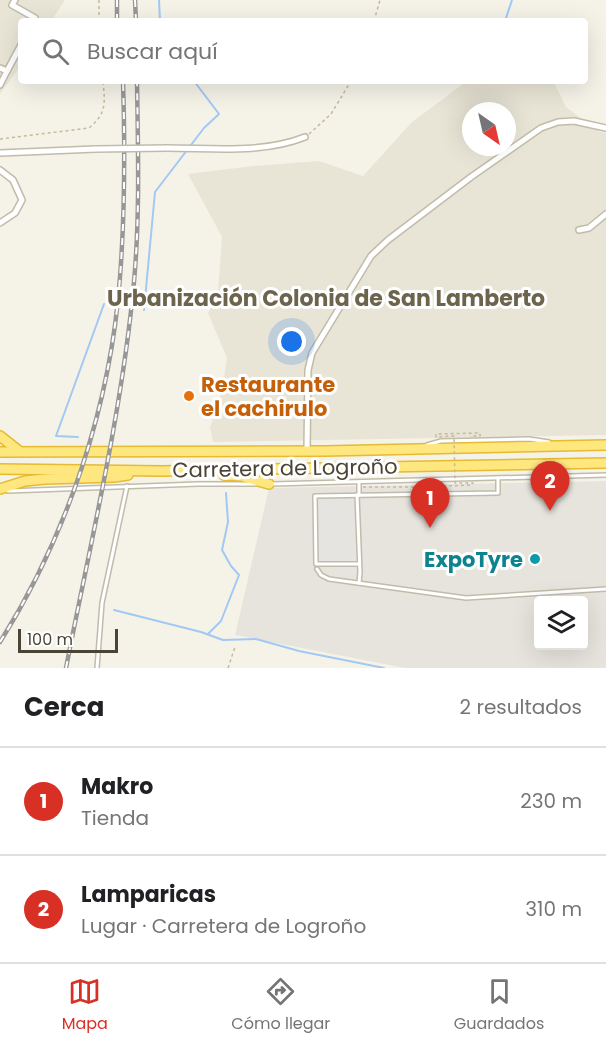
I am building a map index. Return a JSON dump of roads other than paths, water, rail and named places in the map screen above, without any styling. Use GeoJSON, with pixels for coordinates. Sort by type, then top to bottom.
{"type":"FeatureCollection","features":[{"type":"Feature","properties":{"kind":"highway"},"geometry":{"type":"LineString","coordinates":[[0,436],[21,452]]}},
{"type":"Feature","properties":{"kind":"highway","name":"Carretera de Logroño"},"geometry":{"type":"LineString","coordinates":[[0,452],[307,451],[606,445]]}},
{"type":"Feature","properties":{"kind":"highway","name":"Carretera de Logroño"},"geometry":{"type":"LineString","coordinates":[[0,469],[162,471],[606,462]]}},
{"type":"Feature","properties":{"kind":"highway"},"geometry":{"type":"LineString","coordinates":[[0,490],[25,481],[114,477],[151,471]]}},
{"type":"Feature","properties":{"kind":"highway"},"geometry":{"type":"LineString","coordinates":[[162,471],[241,476],[269,484]]}},
{"type":"Feature","properties":{"kind":"street"},"geometry":{"type":"LineString","coordinates":[[15,0],[12,6],[35,18]]}},
{"type":"Feature","properties":{"kind":"street"},"geometry":{"type":"LineString","coordinates":[[0,85],[18,51]]}},
{"type":"Feature","properties":{"kind":"street"},"geometry":{"type":"LineString","coordinates":[[0,68],[7,71]]}},
{"type":"Feature","properties":{"kind":"street"},"geometry":{"type":"LineString","coordinates":[[307,451],[308,370],[312,353],[371,256],[388,240],[461,184],[541,128],[558,122],[574,121],[606,128]]}},
{"type":"Feature","properties":{"kind":"street"},"geometry":{"type":"LineString","coordinates":[[0,153],[96,149],[255,148],[287,144],[305,137]]}},
{"type":"Feature","properties":{"kind":"street"},"geometry":{"type":"LineString","coordinates":[[0,170],[14,180],[22,200],[15,213],[0,223]]}},
{"type":"Feature","properties":{"kind":"street"},"geometry":{"type":"LineString","coordinates":[[579,230],[589,228],[606,214]]}},
{"type":"Feature","properties":{"kind":"lane"},"geometry":{"type":"LineString","coordinates":[[0,490],[606,476]]}},
{"type":"Feature","properties":{"kind":"lane"},"geometry":{"type":"LineString","coordinates":[[359,564],[316,564],[315,496],[498,493],[498,478]]}},
{"type":"Feature","properties":{"kind":"lane"},"geometry":{"type":"LineString","coordinates":[[359,482],[359,583]]}},
{"type":"Feature","properties":{"kind":"lane"},"geometry":{"type":"LineString","coordinates":[[98,668],[102,603],[127,486]]}},
{"type":"Feature","properties":{"kind":"lane"},"geometry":{"type":"LineString","coordinates":[[317,569],[318,573],[325,578],[477,599],[606,589]]}},
{"type":"Feature","properties":{"kind":"waterway"},"geometry":{"type":"LineString","coordinates":[[159,0],[160,18]]}},
{"type":"Feature","properties":{"kind":"waterway"},"geometry":{"type":"LineString","coordinates":[[506,18],[512,0]]}},
{"type":"Feature","properties":{"kind":"waterway"},"geometry":{"type":"LineString","coordinates":[[144,310],[155,192],[204,128],[219,114],[196,84]]}},
{"type":"Feature","properties":{"kind":"waterway"},"geometry":{"type":"LineString","coordinates":[[78,437],[56,436],[104,304]]}},
{"type":"Feature","properties":{"kind":"waterway"},"geometry":{"type":"LineString","coordinates":[[208,634],[221,621],[239,575],[222,550],[228,522],[226,493]]}},
{"type":"Feature","properties":{"kind":"waterway"},"geometry":{"type":"LineString","coordinates":[[114,610],[201,632],[223,640],[256,639],[299,651],[384,668]]}},
{"type":"Feature","properties":{"kind":"railway"},"geometry":{"type":"LineString","coordinates":[[117,0],[117,18]]}},
{"type":"Feature","properties":{"kind":"railway"},"geometry":{"type":"LineString","coordinates":[[135,0],[136,18]]}},
{"type":"Feature","properties":{"kind":"railway"},"geometry":{"type":"LineString","coordinates":[[0,642],[24,601],[65,513],[82,467],[107,372],[115,325],[122,253],[123,84]]}},
{"type":"Feature","properties":{"kind":"railway"},"geometry":{"type":"LineString","coordinates":[[66,668],[114,428],[129,331],[137,232],[137,84]]}},
{"type":"Feature","properties":{"kind":"place","name":"Restaurante el cachirulo"},"geometry":{"type":"Point","coordinates":[189,396]}},
{"type":"Feature","properties":{"kind":"place","name":"Lamparicas"},"geometry":{"type":"Point","coordinates":[550,511]}},
{"type":"Feature","properties":{"kind":"place","name":"Makro"},"geometry":{"type":"Point","coordinates":[430,528]}},
{"type":"Feature","properties":{"kind":"place","name":"ExpoTyre"},"geometry":{"type":"Point","coordinates":[535,559]}},
{"type":"Feature","properties":{"kind":"district","name":"Urbanización Colonia de San Lamberto"},"geometry":{"type":"Point","coordinates":[326,298]}}]}
